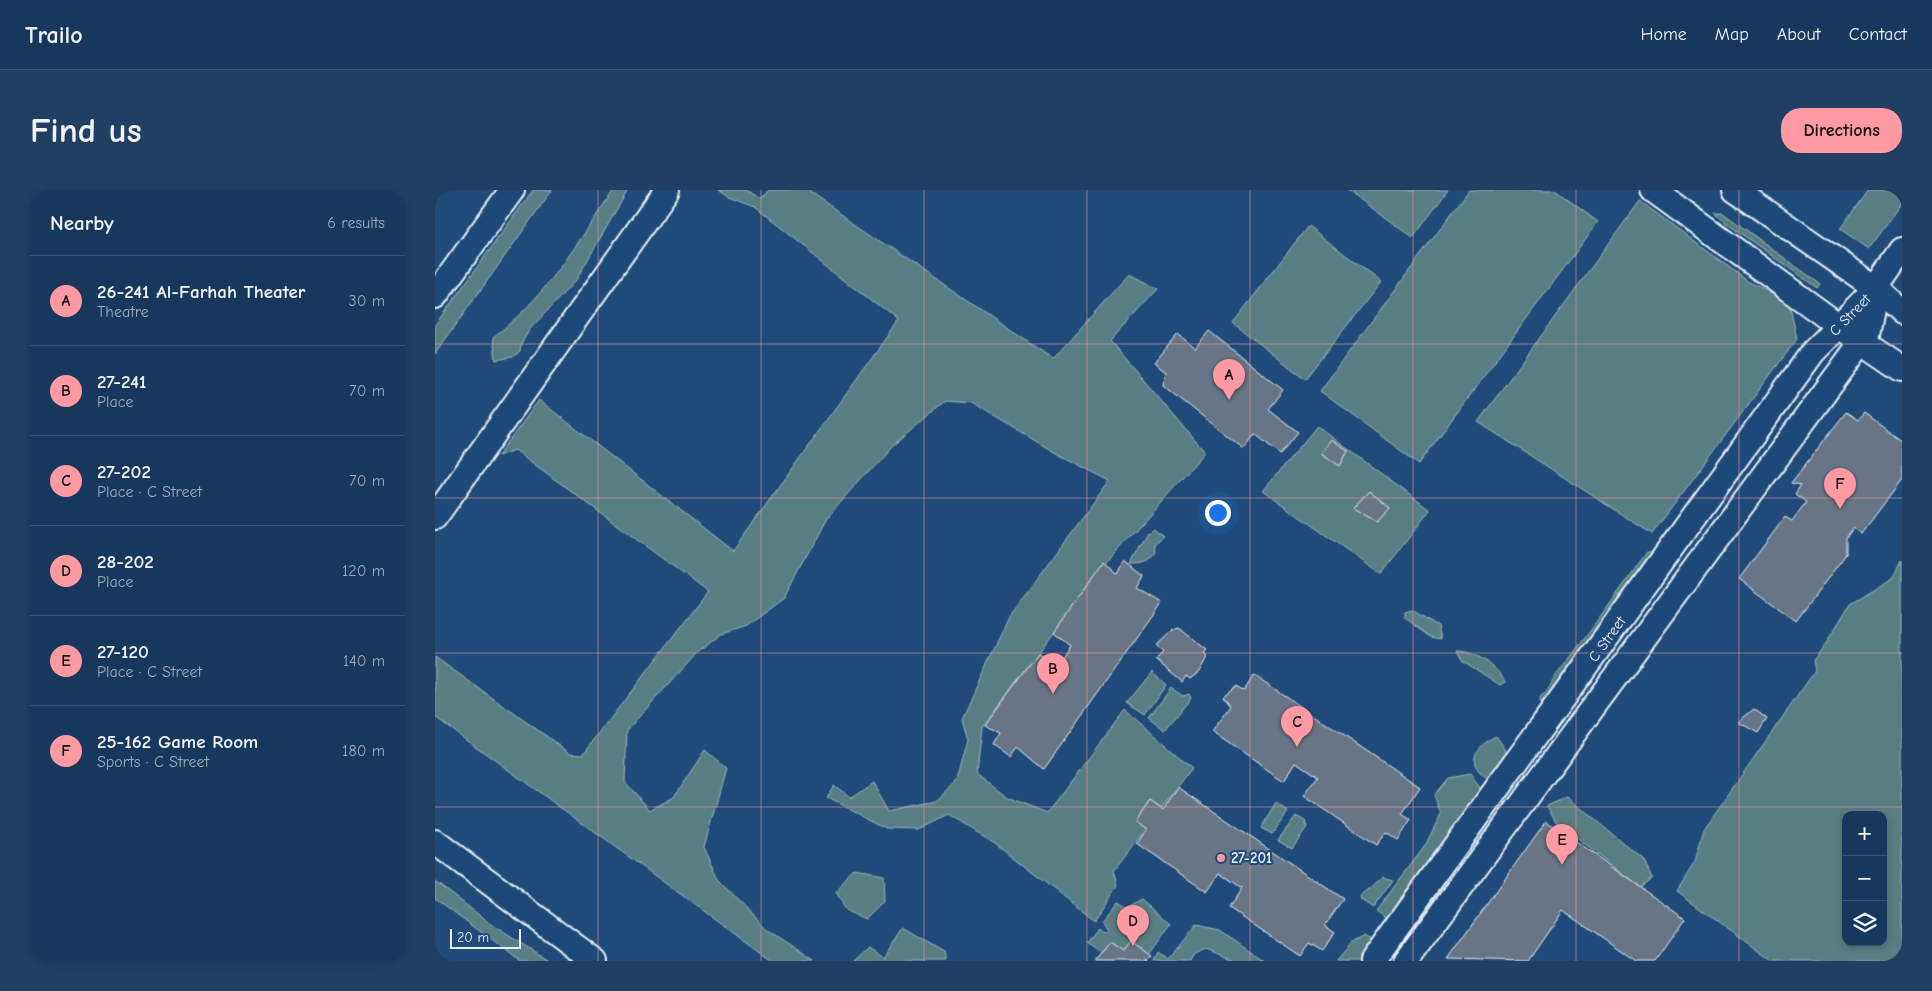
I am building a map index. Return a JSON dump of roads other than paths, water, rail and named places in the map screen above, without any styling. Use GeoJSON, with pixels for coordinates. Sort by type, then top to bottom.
{"type":"FeatureCollection","features":[{"type":"Feature","properties":{"kind":"street"},"geometry":{"type":"LineString","coordinates":[[435,296],[513,190]]}},
{"type":"Feature","properties":{"kind":"street"},"geometry":{"type":"LineString","coordinates":[[435,517],[667,190]]}},
{"type":"Feature","properties":{"kind":"street"},"geometry":{"type":"LineString","coordinates":[[1653,190],[1839,326],[1902,369]]}},
{"type":"Feature","properties":{"kind":"street"},"geometry":{"type":"LineString","coordinates":[[1735,190],[1876,288],[1902,312]]}},
{"type":"Feature","properties":{"kind":"street"},"geometry":{"type":"LineString","coordinates":[[1876,288],[1902,250]]}},
{"type":"Feature","properties":{"kind":"street","name":"C Street"},"geometry":{"type":"LineString","coordinates":[[1372,961],[1813,352],[1876,288]]}},
{"type":"Feature","properties":{"kind":"street","name":"C Street"},"geometry":{"type":"LineString","coordinates":[[1406,961],[1867,335],[1876,288]]}},
{"type":"Feature","properties":{"kind":"street"},"geometry":{"type":"LineString","coordinates":[[435,842],[595,961]]}},
{"type":"Feature","properties":{"kind":"place","name":"26-241 Al-Farhah Theater"},"geometry":{"type":"Point","coordinates":[1229,400]}},
{"type":"Feature","properties":{"kind":"place","name":"25-162 Game Room"},"geometry":{"type":"Point","coordinates":[1840,509]}},
{"type":"Feature","properties":{"kind":"place","name":"27-241"},"geometry":{"type":"Point","coordinates":[1053,694]}},
{"type":"Feature","properties":{"kind":"place","name":"27-202"},"geometry":{"type":"Point","coordinates":[1297,747]}},
{"type":"Feature","properties":{"kind":"place","name":"27-201"},"geometry":{"type":"Point","coordinates":[1221,858]}},
{"type":"Feature","properties":{"kind":"place","name":"27-120"},"geometry":{"type":"Point","coordinates":[1562,865]}},
{"type":"Feature","properties":{"kind":"place","name":"28-202"},"geometry":{"type":"Point","coordinates":[1133,946]}}]}
